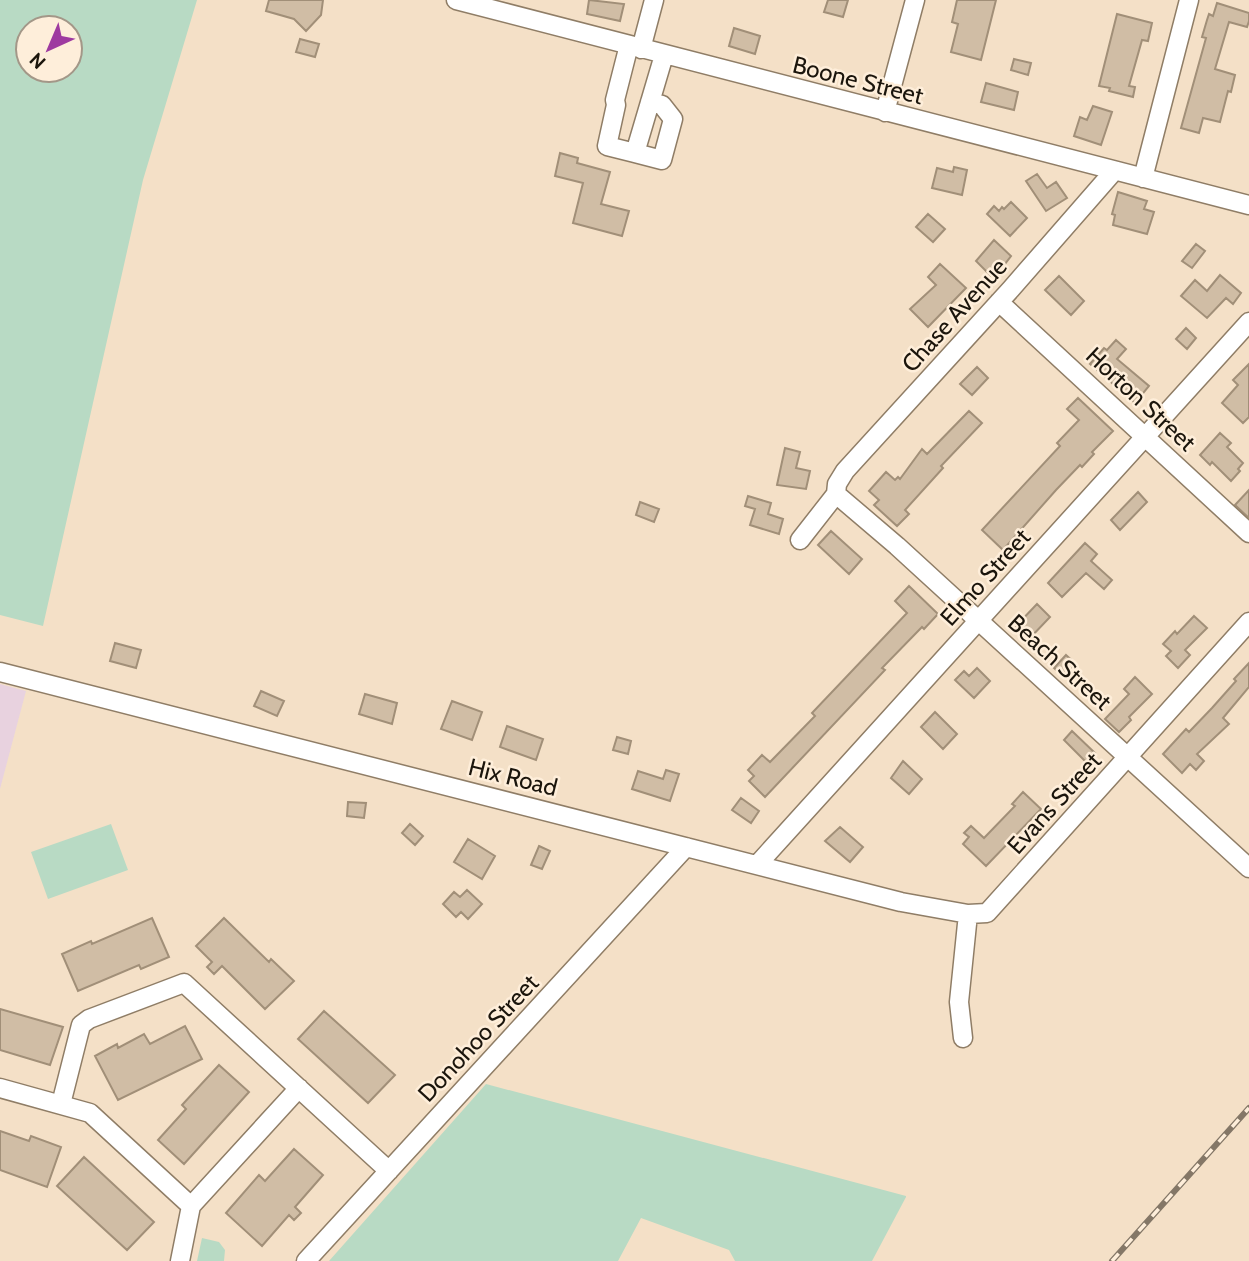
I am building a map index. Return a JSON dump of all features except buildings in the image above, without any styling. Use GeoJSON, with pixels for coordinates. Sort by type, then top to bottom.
{"type":"FeatureCollection","features":[{"type":"Feature","properties":{"kind":"street","name":"Boone Street"},"geometry":{"type":"LineString","coordinates":[[456,0],[1249,205]]}},
{"type":"Feature","properties":{"kind":"street"},"geometry":{"type":"LineString","coordinates":[[650,102],[662,105],[673,119],[662,160],[607,146],[617,105],[615,100],[654,0]]}},
{"type":"Feature","properties":{"kind":"street"},"geometry":{"type":"LineString","coordinates":[[885,112],[915,0]]}},
{"type":"Feature","properties":{"kind":"street"},"geometry":{"type":"LineString","coordinates":[[1143,178],[1189,0]]}},
{"type":"Feature","properties":{"kind":"street"},"geometry":{"type":"LineString","coordinates":[[635,153],[664,55]]}},
{"type":"Feature","properties":{"kind":"street","name":"Chase Avenue"},"geometry":{"type":"LineString","coordinates":[[800,540],[836,494],[837,484],[845,471],[1114,171]]}},
{"type":"Feature","properties":{"kind":"street","name":"Horton Street"},"geometry":{"type":"LineString","coordinates":[[999,302],[1249,533]]}},
{"type":"Feature","properties":{"kind":"street","name":"Elmo Street"},"geometry":{"type":"LineString","coordinates":[[757,865],[1249,322]]}},
{"type":"Feature","properties":{"kind":"street","name":"Beach Street"},"geometry":{"type":"LineString","coordinates":[[836,494],[1249,868]]}},
{"type":"Feature","properties":{"kind":"street","name":"Evans Street"},"geometry":{"type":"LineString","coordinates":[[968,914],[987,913],[1249,622]]}},
{"type":"Feature","properties":{"kind":"street","name":"Hix Road"},"geometry":{"type":"LineString","coordinates":[[0,672],[901,902],[968,914]]}},
{"type":"Feature","properties":{"kind":"street","name":"Donohoo Street"},"geometry":{"type":"LineString","coordinates":[[306,1261],[686,847]]}},
{"type":"Feature","properties":{"kind":"street"},"geometry":{"type":"LineString","coordinates":[[962,1038],[959,1002],[968,914]]}},
{"type":"Feature","properties":{"kind":"street"},"geometry":{"type":"LineString","coordinates":[[61,1104],[81,1025],[184,983],[389,1171]]}},
{"type":"Feature","properties":{"kind":"street"},"geometry":{"type":"LineString","coordinates":[[0,1088],[90,1113],[191,1206]]}},
{"type":"Feature","properties":{"kind":"street"},"geometry":{"type":"LineString","coordinates":[[180,1261],[191,1206],[299,1088]]}},
{"type":"Feature","properties":{"kind":"shaded area"},"geometry":{"type":"Polygon","coordinates":[[[0,684],[26,691],[0,789],[0,684]]]}},
{"type":"Feature","properties":{"kind":"green space"},"geometry":{"type":"Polygon","coordinates":[[[0,0],[197,0],[143,180],[43,626],[0,615],[0,0]]]}},
{"type":"Feature","properties":{"kind":"green space"},"geometry":{"type":"Polygon","coordinates":[[[111,824],[128,870],[48,899],[31,852],[111,824]]]}},
{"type":"Feature","properties":{"kind":"green space"},"geometry":{"type":"Polygon","coordinates":[[[486,1084],[906,1197],[872,1261],[735,1261],[729,1250],[641,1218],[618,1261],[329,1261],[486,1084]]]}},
{"type":"Feature","properties":{"kind":"green space"},"geometry":{"type":"Polygon","coordinates":[[[202,1238],[219,1242],[225,1250],[224,1261],[197,1261],[202,1238]]]}},
{"type":"Feature","properties":{"kind":"railway"},"geometry":{"type":"LineString","coordinates":[[1112,1261],[1249,1108]]}}]}
